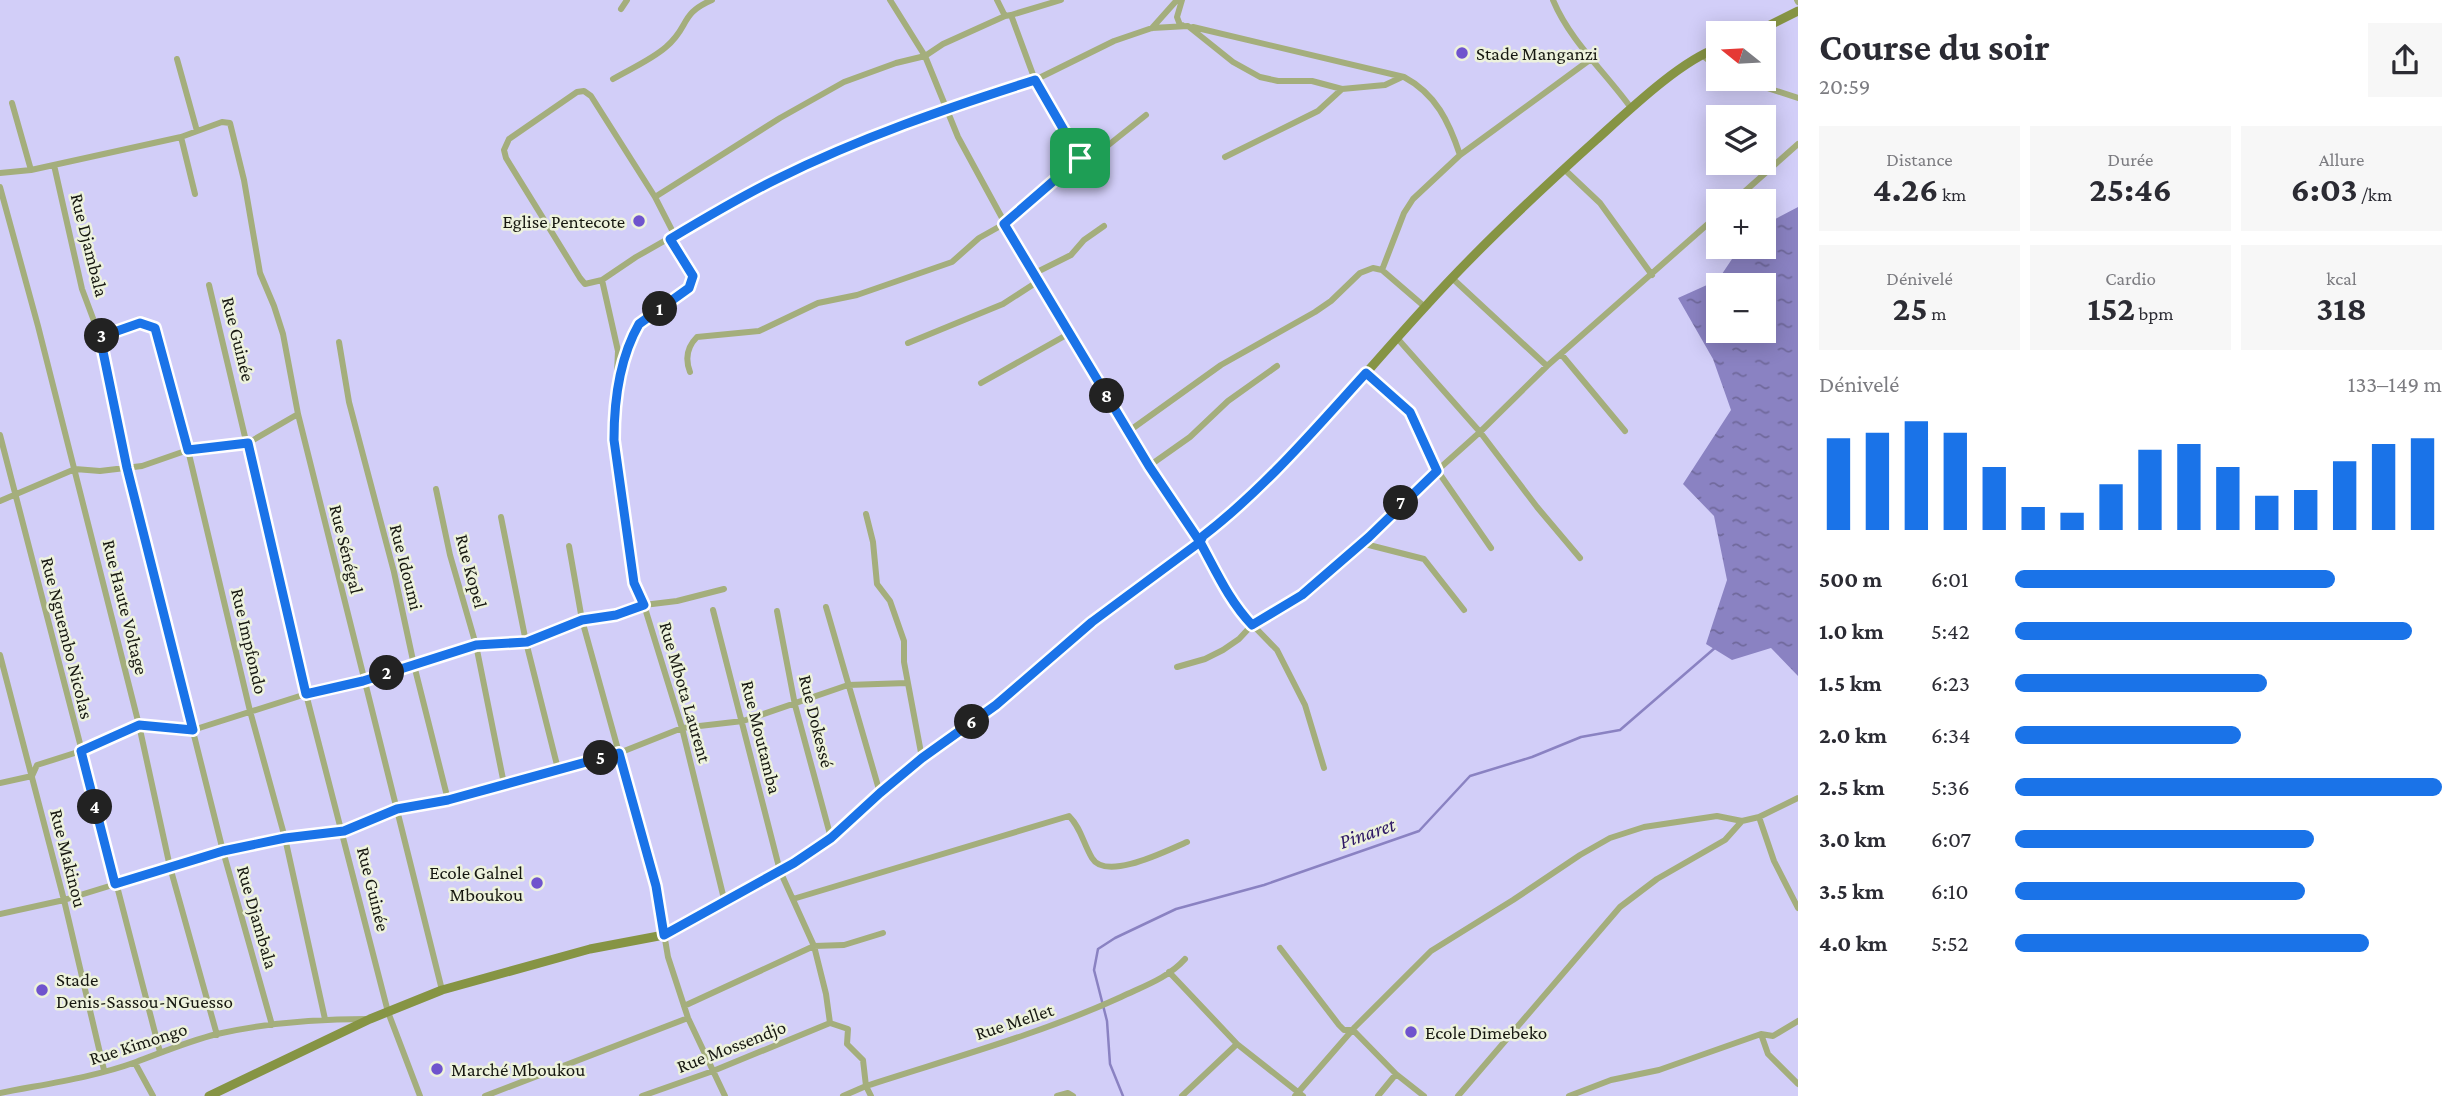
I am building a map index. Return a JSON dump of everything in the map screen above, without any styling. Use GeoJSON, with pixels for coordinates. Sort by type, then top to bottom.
{"type":"FeatureCollection","features":[{"type":"Feature","properties":{"kind":"main road"},"geometry":{"type":"LineString","coordinates":[[1776,22],[1798,11]]}},
{"type":"Feature","properties":{"kind":"main road"},"geometry":{"type":"LineString","coordinates":[[209,1096],[370,1018],[442,990],[590,949],[664,935],[725,903],[831,838],[922,758],[996,705],[1092,622],[1200,542],[1203,536],[1238,508],[1294,452],[1452,278],[1564,169],[1632,108],[1700,53],[1706,51]]}},
{"type":"Feature","properties":{"kind":"street"},"geometry":{"type":"LineString","coordinates":[[621,9],[627,0]]}},
{"type":"Feature","properties":{"kind":"street"},"geometry":{"type":"LineString","coordinates":[[613,79],[664,49],[674,40],[687,15],[695,7],[712,0]]}},
{"type":"Feature","properties":{"kind":"street"},"geometry":{"type":"LineString","coordinates":[[890,0],[925,56],[958,137],[1037,282],[1149,466],[1200,542],[1241,613],[1277,650],[1306,705],[1324,768]]}},
{"type":"Feature","properties":{"kind":"street"},"geometry":{"type":"LineString","coordinates":[[997,0],[1008,16],[1035,80],[1080,158]]}},
{"type":"Feature","properties":{"kind":"street"},"geometry":{"type":"LineString","coordinates":[[655,197],[780,118],[844,82],[925,56],[943,44],[1008,16],[1061,0]]}},
{"type":"Feature","properties":{"kind":"street"},"geometry":{"type":"LineString","coordinates":[[1179,0],[1177,17],[1180,25],[1404,77],[1420,85],[1450,124],[1460,155]]}},
{"type":"Feature","properties":{"kind":"street"},"geometry":{"type":"LineString","coordinates":[[1152,28],[1179,0]]}},
{"type":"Feature","properties":{"kind":"street"},"geometry":{"type":"LineString","coordinates":[[1554,0],[1559,12],[1591,58],[1632,108]]}},
{"type":"Feature","properties":{"kind":"street"},"geometry":{"type":"LineString","coordinates":[[618,380],[639,324],[689,288],[693,276],[672,237],[655,197],[591,96],[584,90],[577,92],[509,139],[504,150],[506,158],[584,284],[602,280],[672,237],[778,178],[948,108],[1035,80],[1114,41],[1152,28],[1188,26],[1233,62],[1260,77],[1278,81],[1312,81],[1342,89],[1385,85],[1404,77]]}},
{"type":"Feature","properties":{"kind":"street"},"geometry":{"type":"LineString","coordinates":[[1700,53],[1706,58]]}},
{"type":"Feature","properties":{"kind":"street"},"geometry":{"type":"LineString","coordinates":[[1382,270],[1404,214],[1413,199],[1460,155],[1591,58]]}},
{"type":"Feature","properties":{"kind":"street"},"geometry":{"type":"LineString","coordinates":[[0,173],[31,170],[181,137],[197,131],[177,59]]}},
{"type":"Feature","properties":{"kind":"street"},"geometry":{"type":"LineString","coordinates":[[1226,157],[1318,111],[1342,89]]}},
{"type":"Feature","properties":{"kind":"street"},"geometry":{"type":"LineString","coordinates":[[1776,91],[1798,98]]}},
{"type":"Feature","properties":{"kind":"street"},"geometry":{"type":"LineString","coordinates":[[12,103],[31,170]]}},
{"type":"Feature","properties":{"kind":"street"},"geometry":{"type":"LineString","coordinates":[[690,372],[687,354],[691,343],[697,337],[760,331],[810,306],[857,295],[952,262],[979,238],[1004,224],[1080,158],[1106,147],[1146,114]]}},
{"type":"Feature","properties":{"kind":"street","name":"Rue Sénégal"},"geometry":{"type":"LineString","coordinates":[[197,131],[222,121],[230,123],[233,128],[260,273],[283,334],[298,414],[442,990]]}},
{"type":"Feature","properties":{"kind":"street"},"geometry":{"type":"LineString","coordinates":[[181,137],[195,194]]}},
{"type":"Feature","properties":{"kind":"street"},"geometry":{"type":"LineString","coordinates":[[1747,189],[1798,144]]}},
{"type":"Feature","properties":{"kind":"street","name":"Rue Djambala"},"geometry":{"type":"LineString","coordinates":[[54,165],[82,289],[100,337],[127,468],[223,851],[272,1025]]}},
{"type":"Feature","properties":{"kind":"street"},"geometry":{"type":"LineString","coordinates":[[1564,169],[1600,203],[1652,275]]}},
{"type":"Feature","properties":{"kind":"street","name":"Rue Haute Voltage"},"geometry":{"type":"LineString","coordinates":[[0,187],[75,469],[139,725],[170,867],[217,1035]]}},
{"type":"Feature","properties":{"kind":"street"},"geometry":{"type":"LineString","coordinates":[[1033,274],[1071,255],[1084,240],[1104,226]]}},
{"type":"Feature","properties":{"kind":"street"},"geometry":{"type":"LineString","coordinates":[[1177,667],[1205,659],[1223,650],[1239,639],[1252,625],[1302,595],[1480,432],[1547,366],[1706,226]]}},
{"type":"Feature","properties":{"kind":"street"},"geometry":{"type":"LineString","coordinates":[[1129,431],[1221,365],[1315,312],[1331,301],[1360,273],[1373,268],[1382,270],[1425,307]]}},
{"type":"Feature","properties":{"kind":"street"},"geometry":{"type":"LineString","coordinates":[[1452,278],[1547,366]]}},
{"type":"Feature","properties":{"kind":"street","name":"Rue Mbota Laurent"},"geometry":{"type":"LineString","coordinates":[[602,280],[618,351],[614,440],[634,583],[644,605],[682,728],[725,903]]}},
{"type":"Feature","properties":{"kind":"street"},"geometry":{"type":"LineString","coordinates":[[908,343],[1003,304],[1037,282]]}},
{"type":"Feature","properties":{"kind":"street","name":"Rue Guinée"},"geometry":{"type":"LineString","coordinates":[[209,285],[306,694],[344,831],[388,1012],[420,1096]]}},
{"type":"Feature","properties":{"kind":"street","name":"Rue Impfondo"},"geometry":{"type":"LineString","coordinates":[[100,337],[140,323],[155,328],[188,450],[250,711],[285,838],[326,1019]]}},
{"type":"Feature","properties":{"kind":"street"},"geometry":{"type":"LineString","coordinates":[[981,383],[1070,334]]}},
{"type":"Feature","properties":{"kind":"street"},"geometry":{"type":"LineString","coordinates":[[1397,338],[1480,432],[1580,558]]}},
{"type":"Feature","properties":{"kind":"street","name":"Rue Idoumi"},"geometry":{"type":"LineString","coordinates":[[339,342],[349,402],[394,572],[448,800]]}},
{"type":"Feature","properties":{"kind":"street"},"geometry":{"type":"LineString","coordinates":[[1561,354],[1625,431]]}},
{"type":"Feature","properties":{"kind":"street"},"geometry":{"type":"LineString","coordinates":[[1149,466],[1190,437],[1228,401],[1276,366]]}},
{"type":"Feature","properties":{"kind":"street"},"geometry":{"type":"LineString","coordinates":[[1366,373],[1410,412],[1437,471],[1491,548]]}},
{"type":"Feature","properties":{"kind":"street"},"geometry":{"type":"LineString","coordinates":[[0,501],[75,469],[100,471],[142,466],[188,450],[248,443],[298,414]]}},
{"type":"Feature","properties":{"kind":"street","name":"Rue Nguembo Nicolas"},"geometry":{"type":"LineString","coordinates":[[0,435],[160,1052]]}},
{"type":"Feature","properties":{"kind":"street","name":"Rue Kopel"},"geometry":{"type":"LineString","coordinates":[[436,489],[450,555],[476,645],[504,784]]}},
{"type":"Feature","properties":{"kind":"street"},"geometry":{"type":"LineString","coordinates":[[866,514],[873,542],[877,583],[890,601],[904,641],[904,662],[922,758]]}},
{"type":"Feature","properties":{"kind":"street"},"geometry":{"type":"LineString","coordinates":[[500,517],[558,769]]}},
{"type":"Feature","properties":{"kind":"street"},"geometry":{"type":"LineString","coordinates":[[1361,543],[1424,559],[1464,610]]}},
{"type":"Feature","properties":{"kind":"street"},"geometry":{"type":"LineString","coordinates":[[569,546],[582,620],[656,886],[668,957],[688,1018],[725,1096]]}},
{"type":"Feature","properties":{"kind":"street"},"geometry":{"type":"LineString","coordinates":[[0,783],[32,776],[37,765],[81,751],[139,725],[193,730],[476,645],[527,642],[582,620],[616,615],[644,605],[677,601],[724,589]]}},
{"type":"Feature","properties":{"kind":"street"},"geometry":{"type":"LineString","coordinates":[[826,607],[880,793]]}},
{"type":"Feature","properties":{"kind":"street","name":"Rue Moutamba"},"geometry":{"type":"LineString","coordinates":[[713,610],[780,871],[814,946],[830,1023]]}},
{"type":"Feature","properties":{"kind":"street","name":"Rue Dokessé"},"geometry":{"type":"LineString","coordinates":[[777,611],[795,705],[831,838]]}},
{"type":"Feature","properties":{"kind":"street","name":"Rue Makinou"},"geometry":{"type":"LineString","coordinates":[[0,655],[64,900],[104,1070]]}},
{"type":"Feature","properties":{"kind":"street"},"geometry":{"type":"LineString","coordinates":[[0,914],[64,900],[223,851],[285,838],[344,831],[397,809],[448,800],[619,753],[682,728],[743,721],[848,685],[908,683]]}},
{"type":"Feature","properties":{"kind":"street"},"geometry":{"type":"LineString","coordinates":[[1169,972],[1237,1044],[1299,1095],[1353,1030],[1398,982],[1432,951],[1610,838],[1644,827],[1717,816],[1742,821],[1759,817],[1798,798]]}},
{"type":"Feature","properties":{"kind":"street"},"geometry":{"type":"LineString","coordinates":[[793,899],[1069,816],[1077,824],[1093,861],[1102,867],[1123,867],[1187,842]]}},
{"type":"Feature","properties":{"kind":"street"},"geometry":{"type":"LineString","coordinates":[[1759,817],[1774,861],[1798,908]]}},
{"type":"Feature","properties":{"kind":"street"},"geometry":{"type":"LineString","coordinates":[[1458,1096],[1620,907],[1657,879],[1725,840],[1742,821]]}},
{"type":"Feature","properties":{"kind":"street"},"geometry":{"type":"LineString","coordinates":[[684,1006],[814,946],[844,945],[883,933]]}},
{"type":"Feature","properties":{"kind":"street"},"geometry":{"type":"LineString","coordinates":[[1280,948],[1339,1025],[1344,1030],[1353,1030],[1396,1074],[1424,1096]]}},
{"type":"Feature","properties":{"kind":"street","name":"Rue Mellet"},"geometry":{"type":"LineString","coordinates":[[843,1096],[866,1086],[1075,1018],[1143,989],[1175,970],[1185,959]]}},
{"type":"Feature","properties":{"kind":"street","name":"Rue Kimongo"},"geometry":{"type":"LineString","coordinates":[[0,1093],[79,1078],[217,1035],[326,1019],[370,1018]]}},
{"type":"Feature","properties":{"kind":"street"},"geometry":{"type":"LineString","coordinates":[[485,1096],[688,1018]]}},
{"type":"Feature","properties":{"kind":"street"},"geometry":{"type":"LineString","coordinates":[[1569,1096],[1611,1080],[1659,1070],[1761,1034],[1773,1036],[1798,1021]]}},
{"type":"Feature","properties":{"kind":"street"},"geometry":{"type":"LineString","coordinates":[[830,1023],[848,1029],[848,1044],[863,1060],[866,1086],[871,1096]]}},
{"type":"Feature","properties":{"kind":"street","name":"Rue Mossendjo"},"geometry":{"type":"LineString","coordinates":[[642,1096],[713,1071],[830,1023]]}},
{"type":"Feature","properties":{"kind":"street"},"geometry":{"type":"LineString","coordinates":[[1761,1034],[1768,1054],[1798,1084]]}},
{"type":"Feature","properties":{"kind":"street"},"geometry":{"type":"LineString","coordinates":[[1182,1096],[1237,1044]]}},
{"type":"Feature","properties":{"kind":"street"},"geometry":{"type":"LineString","coordinates":[[135,1062],[153,1096]]}},
{"type":"Feature","properties":{"kind":"street"},"geometry":{"type":"LineString","coordinates":[[1377,1096],[1396,1074]]}},
{"type":"Feature","properties":{"kind":"street"},"geometry":{"type":"LineString","coordinates":[[1057,1096],[1068,1093],[1073,1096]]}},
{"type":"Feature","properties":{"kind":"shaded area"},"geometry":{"type":"Polygon","coordinates":[[[0,0],[1798,0],[1798,1096],[0,1096],[0,0]]]}},
{"type":"Feature","properties":{"kind":"water"},"geometry":{"type":"Polygon","coordinates":[[[1798,207],[1798,676],[1771,648],[1732,660],[1706,644],[1727,580],[1714,516],[1683,484],[1731,410],[1713,359],[1678,298],[1706,285],[1706,343],[1776,343],[1776,273],[1723,273],[1732,259],[1776,259],[1776,219],[1798,207]]]}},
{"type":"Feature","properties":{"kind":"waterway","name":"Pinaret"},"geometry":{"type":"LineString","coordinates":[[1123,1096],[1110,1064],[1107,1021],[1094,970],[1098,949],[1176,909],[1264,885],[1419,831],[1470,776],[1532,757],[1581,737],[1620,730],[1716,647]]}},
{"type":"Feature","properties":{"kind":"place","name":"Stade Manganzi"},"geometry":{"type":"Point","coordinates":[1462,53]}},
{"type":"Feature","properties":{"kind":"place","name":"Eglise Pentecote"},"geometry":{"type":"Point","coordinates":[639,221]}},
{"type":"Feature","properties":{"kind":"place","name":"Ecole Galnel Mboukou"},"geometry":{"type":"Point","coordinates":[537,883]}},
{"type":"Feature","properties":{"kind":"place","name":"Stade Denis-Sassou-NGuesso"},"geometry":{"type":"Point","coordinates":[42,990]}},
{"type":"Feature","properties":{"kind":"place","name":"Ecole Dimebeko"},"geometry":{"type":"Point","coordinates":[1411,1032]}},
{"type":"Feature","properties":{"kind":"place","name":"Marché Mboukou"},"geometry":{"type":"Point","coordinates":[437,1069]}},
{"type":"Feature","properties":{"kind":"route"},"geometry":{"type":"LineString","coordinates":[[1080,158],[1004,224],[1149,466],[1200,542],[1203,536],[1238,508],[1294,452],[1366,373],[1410,412],[1437,471],[1401,503],[1369,537],[1302,595],[1252,625],[1228,593],[1200,542],[1092,622],[996,705],[922,758],[831,838],[794,863],[664,935],[656,886],[619,753],[448,800],[397,809],[344,831],[285,838],[223,851],[115,884],[81,751],[139,725],[193,730],[127,468],[100,337],[140,323],[155,328],[188,450],[248,443],[306,694],[363,681],[476,645],[527,642],[582,620],[616,615],[644,605],[634,583],[614,440],[614,421],[618,380],[639,324],[689,288],[692,282],[693,276],[670,239],[759,187],[841,150],[948,108],[1035,80],[1080,158]]}}]}
